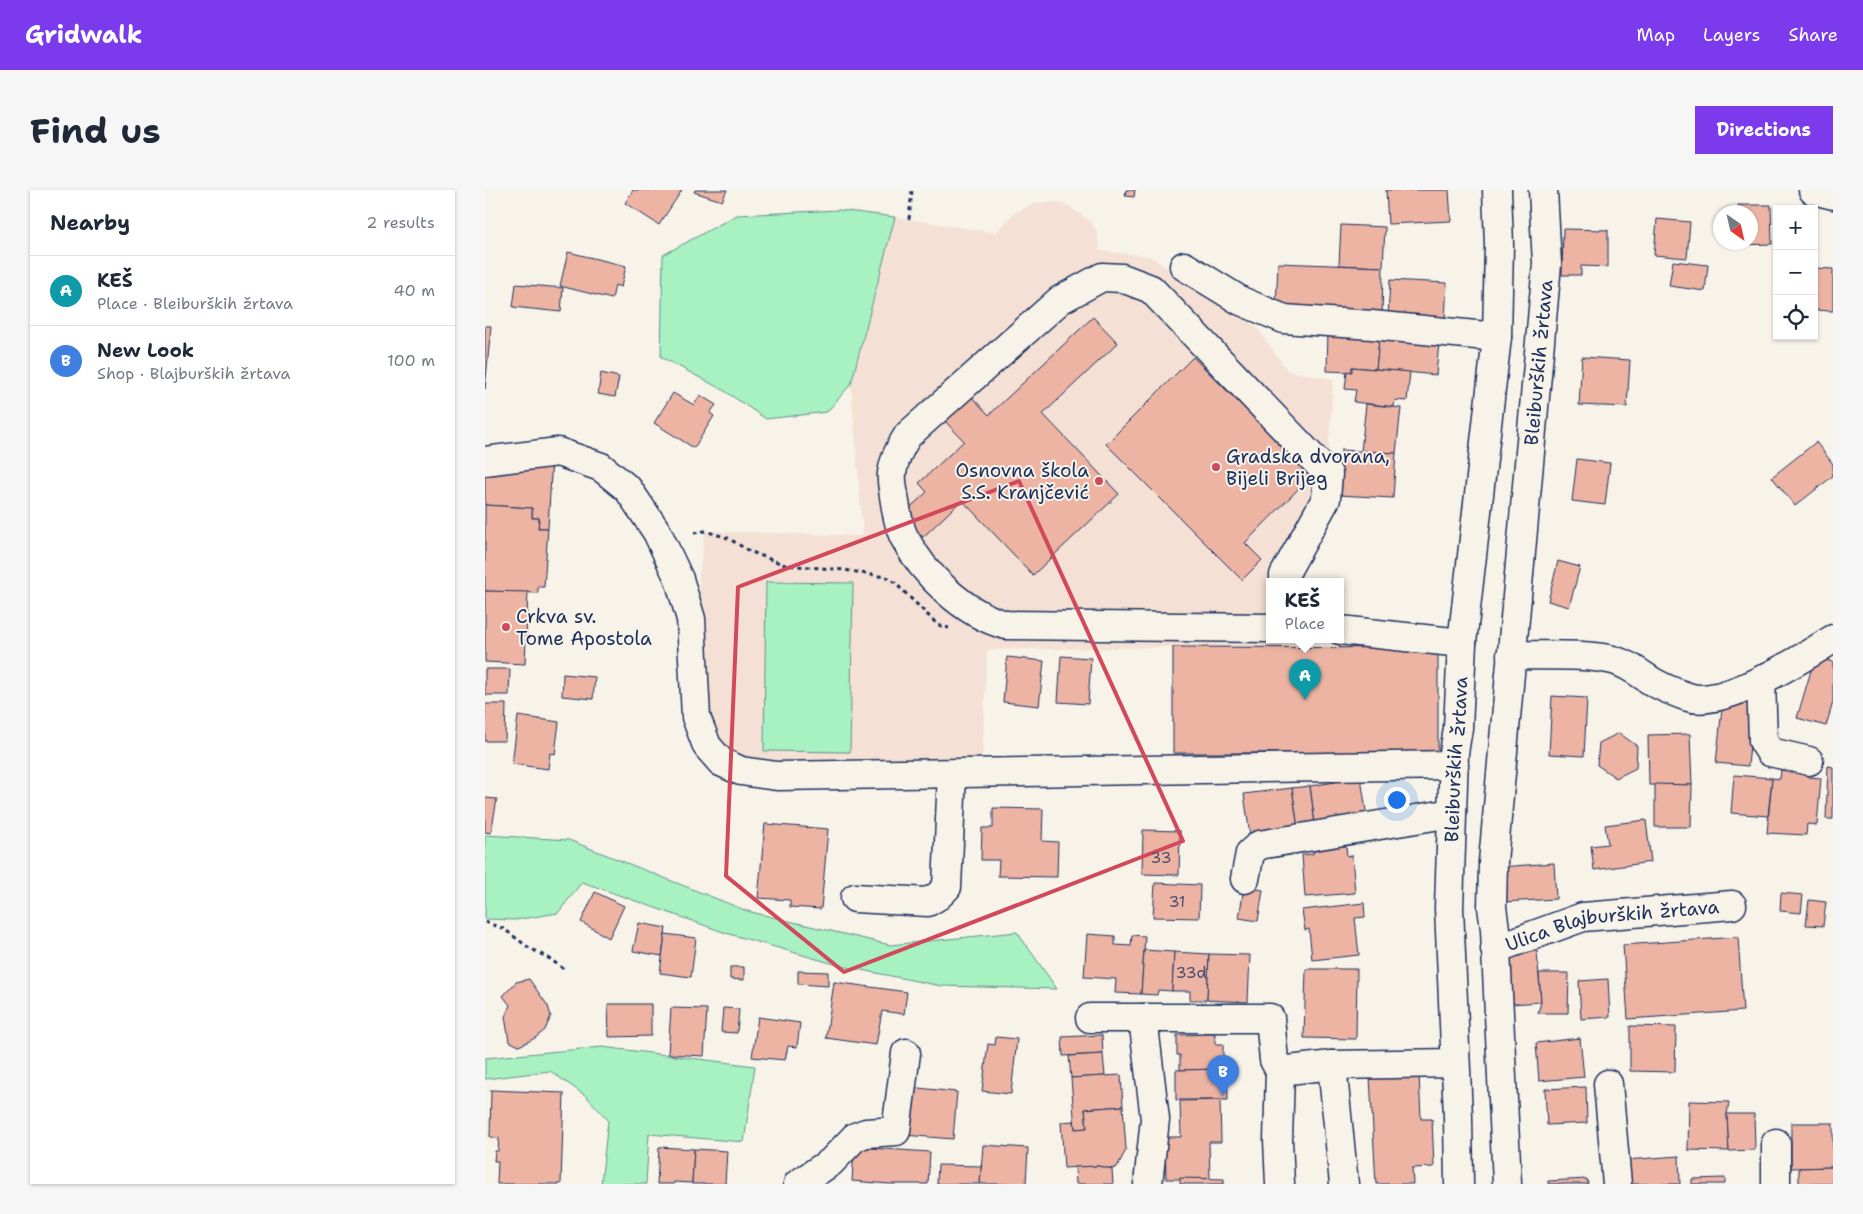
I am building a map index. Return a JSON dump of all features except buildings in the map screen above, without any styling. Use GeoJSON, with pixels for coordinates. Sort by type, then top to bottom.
{"type":"FeatureCollection","features":[{"type":"Feature","properties":{"kind":"street","name":"Bleiburških žrtava"},"geometry":{"type":"LineString","coordinates":[[1459,1184],[1449,908],[1452,813],[1462,643],[1497,336],[1499,244],[1497,190]]}},
{"type":"Feature","properties":{"kind":"street","name":"Bleiburških žrtava"},"geometry":{"type":"LineString","coordinates":[[1507,1184],[1492,907],[1493,862],[1547,264],[1543,190]]}},
{"type":"Feature","properties":{"kind":"street"},"geometry":{"type":"LineString","coordinates":[[1813,190],[1833,195]]}},
{"type":"Feature","properties":{"kind":"street"},"geometry":{"type":"LineString","coordinates":[[1184,266],[1241,301],[1284,319],[1497,336]]}},
{"type":"Feature","properties":{"kind":"street"},"geometry":{"type":"LineString","coordinates":[[1266,628],[1006,625],[994,622],[955,599],[929,574],[904,536],[897,512],[891,476],[897,454],[908,435],[1060,300],[1102,277],[1122,278],[1151,289],[1328,474],[1326,499],[1284,578]]}},
{"type":"Feature","properties":{"kind":"street"},"geometry":{"type":"LineString","coordinates":[[485,461],[558,452],[601,467],[629,489],[657,532],[679,579],[691,620],[696,717],[707,746],[721,762],[741,771],[777,776],[1454,765]]}},
{"type":"Feature","properties":{"kind":"street"},"geometry":{"type":"LineString","coordinates":[[1344,630],[1462,643]]}},
{"type":"Feature","properties":{"kind":"street"},"geometry":{"type":"LineString","coordinates":[[1511,655],[1601,658],[1616,661],[1690,698],[1705,699],[1761,682],[1833,639]]}},
{"type":"Feature","properties":{"kind":"street"},"geometry":{"type":"LineString","coordinates":[[1761,682],[1763,741],[1770,752],[1809,760]]}},
{"type":"Feature","properties":{"kind":"street"},"geometry":{"type":"LineString","coordinates":[[855,898],[928,902],[947,887],[952,774]]}},
{"type":"Feature","properties":{"kind":"street"},"geometry":{"type":"LineString","coordinates":[[1245,879],[1250,853],[1259,845],[1452,813]]}},
{"type":"Feature","properties":{"kind":"street","name":"Ulica Blajburških žrtava"},"geometry":{"type":"LineString","coordinates":[[1495,949],[1583,917],[1732,905]]}},
{"type":"Feature","properties":{"kind":"street"},"geometry":{"type":"LineString","coordinates":[[1090,1018],[1271,1018],[1274,1060],[1280,1071],[1278,1130],[1280,1184]]}},
{"type":"Feature","properties":{"kind":"street"},"geometry":{"type":"LineString","coordinates":[[1143,1018],[1155,1119],[1149,1184]]}},
{"type":"Feature","properties":{"kind":"street"},"geometry":{"type":"LineString","coordinates":[[798,1184],[831,1162],[855,1137],[866,1133],[896,1131],[906,1053]]}},
{"type":"Feature","properties":{"kind":"street"},"geometry":{"type":"LineString","coordinates":[[1280,1071],[1332,1065],[1455,1063]]}},
{"type":"Feature","properties":{"kind":"street"},"geometry":{"type":"LineString","coordinates":[[1332,1065],[1344,1184]]}},
{"type":"Feature","properties":{"kind":"street"},"geometry":{"type":"LineString","coordinates":[[1608,1084],[1617,1184]]}},
{"type":"Feature","properties":{"kind":"street"},"geometry":{"type":"LineString","coordinates":[[1776,1143],[1777,1184]]}},
{"type":"Feature","properties":{"kind":"path"},"geometry":{"type":"LineString","coordinates":[[909,219],[912,190]]}},
{"type":"Feature","properties":{"kind":"path"},"geometry":{"type":"LineString","coordinates":[[694,533],[705,531],[728,538],[749,551],[785,565],[845,570],[890,578],[938,624],[955,630]]}},
{"type":"Feature","properties":{"kind":"path"},"geometry":{"type":"LineString","coordinates":[[485,922],[504,929],[528,947],[565,970]]}},
{"type":"Feature","properties":{"kind":"highlighted area"},"geometry":{"type":"Polygon","coordinates":[[[1019,481],[1183,841],[844,972],[726,876],[738,587],[1019,481]]]}},
{"type":"Feature","properties":{"kind":"shaded area","name":"Osnovna škola S.S. Kranjčević"},"geometry":{"type":"Polygon","coordinates":[[[1057,202],[1070,207],[1091,222],[1097,232],[1100,251],[1149,256],[1256,327],[1288,371],[1333,379],[1328,457],[1340,457],[1339,508],[1325,524],[1310,548],[1302,572],[1302,578],[1266,578],[1266,643],[1300,643],[1300,648],[1173,647],[987,650],[982,766],[748,768],[729,759],[708,725],[699,576],[705,531],[863,536],[851,384],[895,217],[996,233],[1014,213],[1035,203],[1057,202]]]}},
{"type":"Feature","properties":{"kind":"green space"},"geometry":{"type":"Polygon","coordinates":[[[839,210],[895,217],[851,384],[827,412],[766,419],[723,390],[661,357],[663,255],[737,215],[839,210]]]}},
{"type":"Feature","properties":{"kind":"green space"},"geometry":{"type":"Polygon","coordinates":[[[766,582],[853,583],[850,752],[764,751],[766,582]]]}},
{"type":"Feature","properties":{"kind":"green space"},"geometry":{"type":"Polygon","coordinates":[[[485,835],[569,840],[747,911],[890,945],[1017,932],[1057,989],[941,986],[841,966],[726,933],[582,882],[558,913],[515,920],[485,919],[485,835]]]}},
{"type":"Feature","properties":{"kind":"green space"},"geometry":{"type":"Polygon","coordinates":[[[602,1047],[755,1066],[744,1142],[649,1134],[646,1184],[601,1184],[608,1120],[586,1096],[550,1071],[485,1079],[485,1058],[602,1047]]]}},
{"type":"Feature","properties":{"kind":"place","name":"Gradska dvorana, Bijeli Brijeg"},"geometry":{"type":"Point","coordinates":[1216,467]}},
{"type":"Feature","properties":{"kind":"place","name":"Osnovna škola S.S. Kranjčević"},"geometry":{"type":"Point","coordinates":[1099,481]}},
{"type":"Feature","properties":{"kind":"place","name":"Crkva sv. Tome Apostola"},"geometry":{"type":"Point","coordinates":[506,627]}},
{"type":"Feature","properties":{"kind":"place","name":"KEŠ"},"geometry":{"type":"Point","coordinates":[1305,700]}},
{"type":"Feature","properties":{"kind":"place","name":"New Look"},"geometry":{"type":"Point","coordinates":[1223,1096]}}]}
